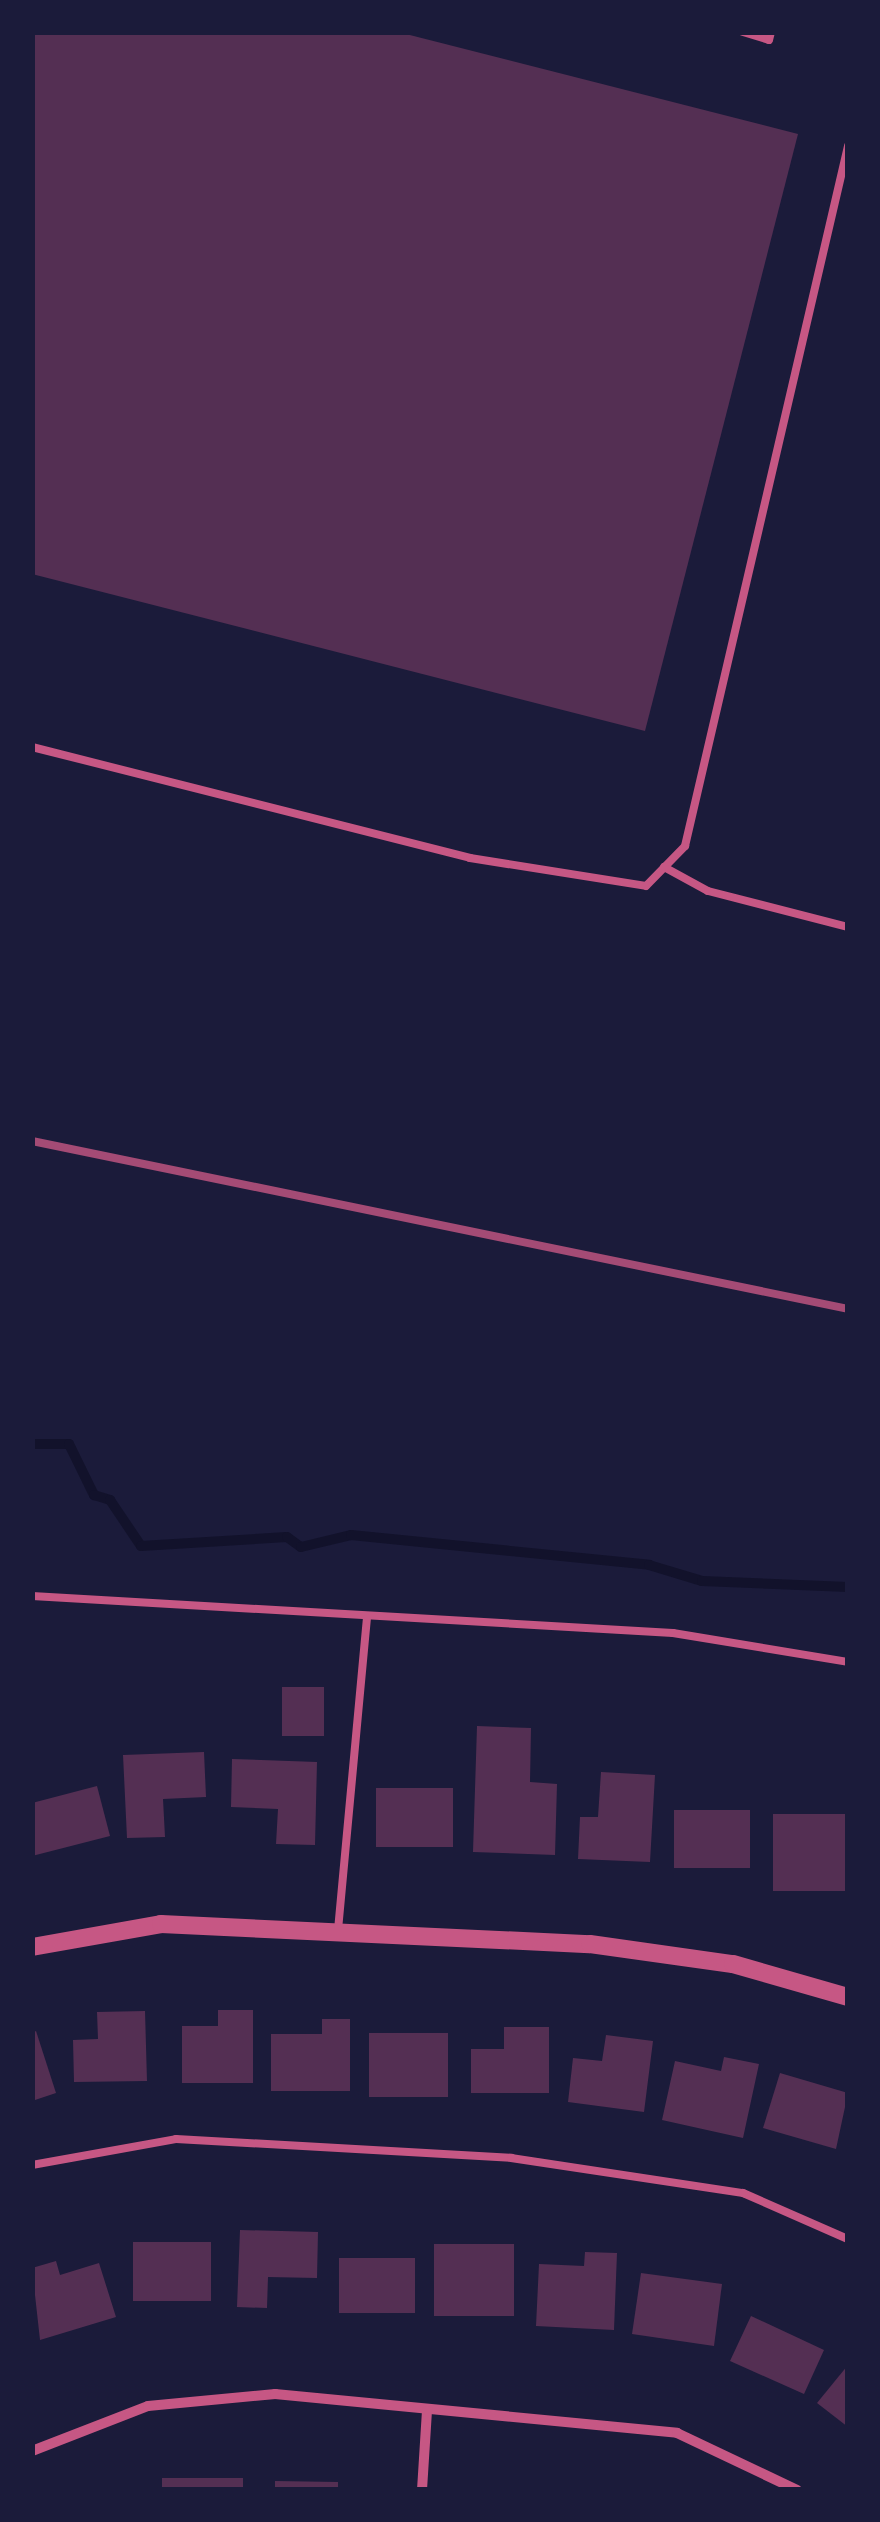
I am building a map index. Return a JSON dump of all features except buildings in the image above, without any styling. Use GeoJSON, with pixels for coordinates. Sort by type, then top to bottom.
{"type":"FeatureCollection","features":[{"type":"Feature","properties":{"kind":"street"},"geometry":{"type":"LineString","coordinates":[[32,1947],[162,1924],[590,1944],[733,1964],[848,1998]]}},
{"type":"Feature","properties":{"kind":"street"},"geometry":{"type":"LineString","coordinates":[[32,2451],[148,2406],[275,2394],[677,2433],[797,2490]]}},
{"type":"Feature","properties":{"kind":"street"},"geometry":{"type":"LineString","coordinates":[[422,2490],[427,2411]]}},
{"type":"Feature","properties":{"kind":"lane"},"geometry":{"type":"LineString","coordinates":[[743,32],[769,40],[770,32]]}},
{"type":"Feature","properties":{"kind":"lane"},"geometry":{"type":"LineString","coordinates":[[32,747],[572,880],[646,886],[685,846],[848,146]]}},
{"type":"Feature","properties":{"kind":"lane"},"geometry":{"type":"LineString","coordinates":[[664,867],[708,891],[848,927]]}},
{"type":"Feature","properties":{"kind":"lane"},"geometry":{"type":"LineString","coordinates":[[32,1596],[673,1634],[848,1662]]}},
{"type":"Feature","properties":{"kind":"lane"},"geometry":{"type":"LineString","coordinates":[[338,1930],[367,1618]]}},
{"type":"Feature","properties":{"kind":"lane"},"geometry":{"type":"LineString","coordinates":[[32,2166],[176,2139],[511,2158],[743,2193],[848,2239]]}},
{"type":"Feature","properties":{"kind":"waterway"},"geometry":{"type":"LineString","coordinates":[[32,1444],[69,1444],[94,1495],[110,1500],[141,1546],[287,1537],[301,1547],[351,1535],[649,1565],[702,1581],[848,1587]]}},
{"type":"Feature","properties":{"kind":"railway"},"geometry":{"type":"LineString","coordinates":[[32,1141],[848,1309]]}}]}
